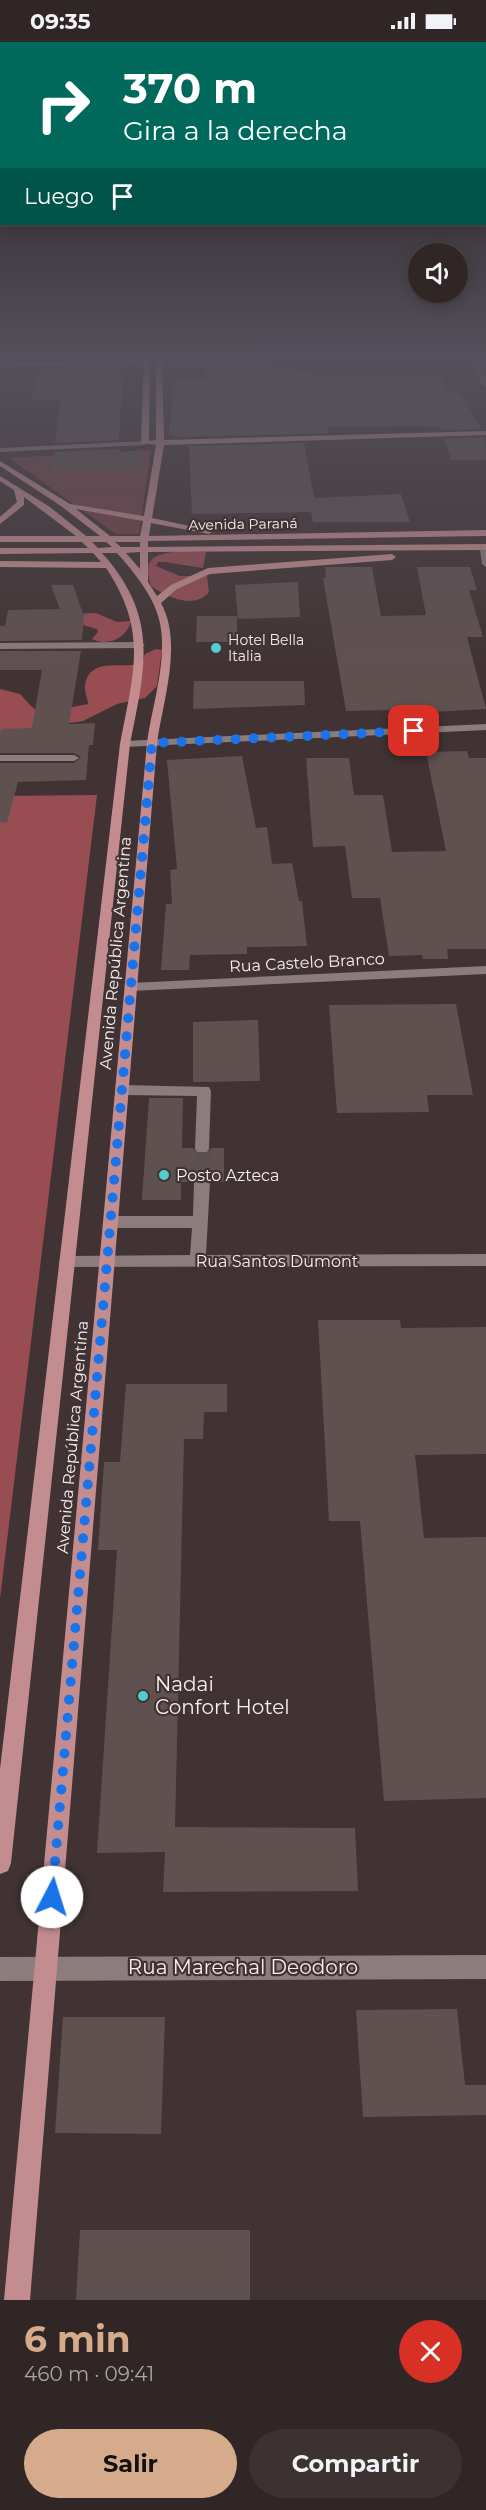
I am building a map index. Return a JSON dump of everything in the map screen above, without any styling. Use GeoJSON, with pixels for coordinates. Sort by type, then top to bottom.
{"type":"FeatureCollection","features":[{"type":"Feature","properties":{"kind":"main road"},"geometry":{"type":"LineString","coordinates":[[144,582],[144,539],[157,459]]}},
{"type":"Feature","properties":{"kind":"main road"},"geometry":{"type":"LineString","coordinates":[[0,463],[67,505],[147,522],[276,537]]}},
{"type":"Feature","properties":{"kind":"main road","name":"Avenida República Argentina"},"geometry":{"type":"LineString","coordinates":[[0,478],[61,519],[108,565],[136,616],[140,645],[125,744],[0,1863]]}},
{"type":"Feature","properties":{"kind":"main road"},"geometry":{"type":"LineString","coordinates":[[0,521],[17,509],[21,502],[18,489]]}},
{"type":"Feature","properties":{"kind":"main road","name":"Avenida República Argentina"},"geometry":{"type":"LineString","coordinates":[[17,2300],[123,1090],[130,987],[152,743],[166,644],[164,620],[144,582],[116,545],[67,505]]}},
{"type":"Feature","properties":{"kind":"main road","name":"Avenida Paraná"},"geometry":{"type":"LineString","coordinates":[[0,551],[96,551],[144,539],[486,533]]}},
{"type":"Feature","properties":{"kind":"main road","name":"Avenida Paraná"},"geometry":{"type":"LineString","coordinates":[[0,539],[84,539],[145,550],[485,550]]}},
{"type":"Feature","properties":{"kind":"main road"},"geometry":{"type":"LineString","coordinates":[[156,602],[189,578],[226,568],[485,550]]}},
{"type":"Feature","properties":{"kind":"main road"},"geometry":{"type":"LineString","coordinates":[[0,564],[108,565]]}},
{"type":"Feature","properties":{"kind":"street"},"geometry":{"type":"LineString","coordinates":[[485,550],[486,564]]}},
{"type":"Feature","properties":{"kind":"street"},"geometry":{"type":"LineString","coordinates":[[0,646],[140,645]]}},
{"type":"Feature","properties":{"kind":"street"},"geometry":{"type":"LineString","coordinates":[[125,744],[486,727]]}},
{"type":"Feature","properties":{"kind":"street"},"geometry":{"type":"LineString","coordinates":[[0,758],[74,758]]}},
{"type":"Feature","properties":{"kind":"street","name":"Rua Castelo Branco"},"geometry":{"type":"LineString","coordinates":[[130,987],[486,970]]}},
{"type":"Feature","properties":{"kind":"street"},"geometry":{"type":"LineString","coordinates":[[123,1090],[204,1091],[202,1148]]}},
{"type":"Feature","properties":{"kind":"street"},"geometry":{"type":"LineString","coordinates":[[198,1261],[202,1182]]}},
{"type":"Feature","properties":{"kind":"street"},"geometry":{"type":"LineString","coordinates":[[111,1222],[200,1222]]}},
{"type":"Feature","properties":{"kind":"street","name":"Rua Santos Dumont"},"geometry":{"type":"LineString","coordinates":[[67,1262],[486,1260]]}},
{"type":"Feature","properties":{"kind":"street","name":"Rua Marechal Deodoro"},"geometry":{"type":"LineString","coordinates":[[0,1969],[46,1967],[486,1967]]}},
{"type":"Feature","properties":{"kind":"shaded area"},"geometry":{"type":"Polygon","coordinates":[[[11,459],[150,459],[139,534],[116,534],[11,459]]]}},
{"type":"Feature","properties":{"kind":"shaded area"},"geometry":{"type":"Polygon","coordinates":[[[177,551],[206,552],[203,568],[164,562],[158,562],[156,566],[180,576],[207,576],[209,592],[203,597],[196,600],[180,600],[151,586],[149,564],[156,556],[177,551]]]}},
{"type":"Feature","properties":{"kind":"shaded area"},"geometry":{"type":"Polygon","coordinates":[[[96,613],[117,622],[131,621],[121,636],[110,641],[98,641],[92,639],[98,632],[97,629],[76,623],[76,614],[96,613]]]}},
{"type":"Feature","properties":{"kind":"shaded area"},"geometry":{"type":"Polygon","coordinates":[[[156,649],[162,650],[157,686],[145,698],[117,704],[83,721],[0,733],[0,689],[20,694],[41,713],[88,704],[85,686],[93,670],[100,667],[142,663],[145,654],[156,649]]]}},
{"type":"Feature","properties":{"kind":"shaded area"},"geometry":{"type":"Polygon","coordinates":[[[97,795],[0,1599],[0,796],[97,795]]]}},
{"type":"Feature","properties":{"kind":"building"},"geometry":{"type":"Polygon","coordinates":[[[53,459],[141,459],[140,471],[51,471],[53,459]]]}},
{"type":"Feature","properties":{"kind":"building"},"geometry":{"type":"Polygon","coordinates":[[[190,459],[307,459],[314,498],[401,494],[410,522],[313,522],[311,512],[192,514],[190,459]]]}},
{"type":"Feature","properties":{"kind":"building"},"geometry":{"type":"Polygon","coordinates":[[[325,567],[372,567],[381,616],[426,615],[417,567],[470,567],[477,590],[469,590],[483,637],[467,637],[486,709],[393,714],[392,710],[346,711],[323,578],[326,578],[325,567]]]}},
{"type":"Feature","properties":{"kind":"building"},"geometry":{"type":"Polygon","coordinates":[[[298,582],[300,617],[238,619],[235,585],[298,582]]]}},
{"type":"Feature","properties":{"kind":"building"},"geometry":{"type":"Polygon","coordinates":[[[51,585],[73,585],[84,616],[82,640],[0,641],[0,626],[5,626],[8,610],[60,609],[51,585]]]}},
{"type":"Feature","properties":{"kind":"building"},"geometry":{"type":"Polygon","coordinates":[[[197,616],[237,616],[237,642],[196,642],[197,616]]]}},
{"type":"Feature","properties":{"kind":"building"},"geometry":{"type":"Polygon","coordinates":[[[0,651],[81,651],[69,724],[95,723],[93,745],[89,745],[86,780],[18,782],[7,823],[0,822],[0,763],[74,763],[81,757],[74,753],[0,753],[0,732],[3,729],[32,728],[42,670],[0,670],[0,651]]]}},
{"type":"Feature","properties":{"kind":"building"},"geometry":{"type":"Polygon","coordinates":[[[194,681],[304,681],[305,705],[193,709],[194,681]]]}},
{"type":"Feature","properties":{"kind":"building"},"geometry":{"type":"Polygon","coordinates":[[[467,751],[469,758],[486,758],[486,949],[447,949],[448,959],[423,959],[422,955],[389,956],[380,898],[352,898],[345,846],[313,847],[306,758],[349,758],[354,795],[383,795],[392,852],[446,851],[426,752],[467,751]]]}},
{"type":"Feature","properties":{"kind":"building"},"geometry":{"type":"Polygon","coordinates":[[[242,756],[256,828],[267,827],[272,864],[292,863],[299,901],[302,901],[307,946],[247,947],[247,954],[190,955],[189,970],[161,970],[166,904],[172,904],[170,870],[177,869],[167,760],[242,756]]]}},
{"type":"Feature","properties":{"kind":"building"},"geometry":{"type":"Polygon","coordinates":[[[456,1004],[473,1095],[427,1095],[429,1112],[337,1113],[329,1005],[456,1004]]]}},
{"type":"Feature","properties":{"kind":"building"},"geometry":{"type":"Polygon","coordinates":[[[258,1020],[260,1081],[193,1082],[193,1022],[258,1020]]]}},
{"type":"Feature","properties":{"kind":"building"},"geometry":{"type":"Polygon","coordinates":[[[149,1098],[183,1098],[182,1148],[193,1148],[197,1154],[207,1154],[211,1148],[224,1148],[224,1182],[212,1182],[208,1176],[201,1174],[192,1182],[181,1182],[181,1200],[142,1200],[149,1098]]]}},
{"type":"Feature","properties":{"kind":"building"},"geometry":{"type":"Polygon","coordinates":[[[318,1320],[400,1320],[401,1328],[486,1327],[486,1454],[415,1455],[424,1538],[486,1537],[486,1798],[384,1801],[360,1521],[329,1521],[318,1320]]]}},
{"type":"Feature","properties":{"kind":"building","name":"Nadai Confort Hotel"},"geometry":{"type":"Polygon","coordinates":[[[126,1384],[227,1384],[227,1412],[204,1412],[203,1439],[184,1439],[175,1827],[355,1828],[358,1891],[163,1892],[165,1852],[97,1853],[117,1550],[98,1550],[104,1462],[120,1462],[126,1384]]]}},
{"type":"Feature","properties":{"kind":"building"},"geometry":{"type":"Polygon","coordinates":[[[457,2009],[465,2085],[486,2085],[486,2115],[363,2117],[356,2010],[457,2009]]]}},
{"type":"Feature","properties":{"kind":"building"},"geometry":{"type":"Polygon","coordinates":[[[63,2017],[165,2017],[161,2134],[55,2133],[63,2017]]]}},
{"type":"Feature","properties":{"kind":"building"},"geometry":{"type":"Polygon","coordinates":[[[80,2230],[250,2230],[250,2300],[76,2300],[80,2230]]]}},
{"type":"Feature","properties":{"kind":"tunnel"},"geometry":{"type":"LineString","coordinates":[[202,1148],[202,1182]]}},
{"type":"Feature","properties":{"kind":"place","name":"Hotel Bella Italia"},"geometry":{"type":"Point","coordinates":[216,648]}},
{"type":"Feature","properties":{"kind":"place","name":"Posto Azteca"},"geometry":{"type":"Point","coordinates":[164,1175]}},
{"type":"Feature","properties":{"kind":"place","name":"Nadai Confort Hotel"},"geometry":{"type":"Point","coordinates":[143,1696]}},
{"type":"Feature","properties":{"kind":"route"},"geometry":{"type":"LineString","coordinates":[[52,1897],[152,743],[414,731]]}}]}
